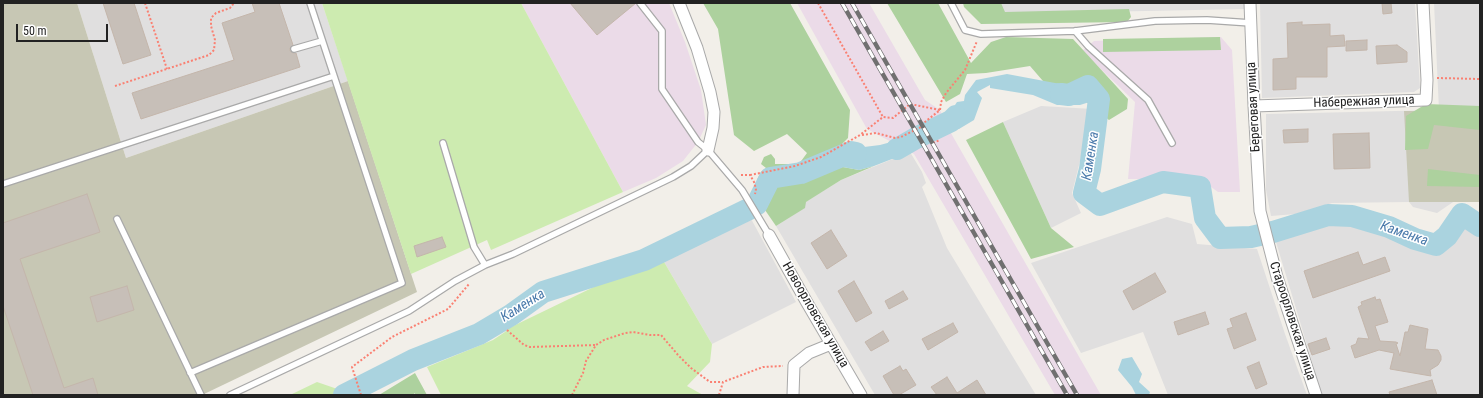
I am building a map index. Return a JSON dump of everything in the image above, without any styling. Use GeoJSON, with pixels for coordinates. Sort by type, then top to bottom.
{"type":"FeatureCollection","features":[{"type":"Feature","properties":{"kind":"street"},"geometry":{"type":"LineString","coordinates":[[679,3],[697,48],[712,99],[714,112],[713,128],[708,150]]}},
{"type":"Feature","properties":{"kind":"street","name":"Береговая улица"},"geometry":{"type":"LineString","coordinates":[[1250,3],[1260,211],[1269,247]]}},
{"type":"Feature","properties":{"kind":"street","name":"Набережная улица"},"geometry":{"type":"LineString","coordinates":[[1254,106],[1426,100],[1427,80],[1423,3]]}},
{"type":"Feature","properties":{"kind":"street","name":"Новоорловская улица"},"geometry":{"type":"LineString","coordinates":[[769,235],[861,395]]}},
{"type":"Feature","properties":{"kind":"street","name":"Староорловская улица"},"geometry":{"type":"LineString","coordinates":[[1269,247],[1276,277],[1316,395]]}},
{"type":"Feature","properties":{"kind":"street"},"geometry":{"type":"LineString","coordinates":[[793,395],[794,365],[809,353],[831,344]]}},
{"type":"Feature","properties":{"kind":"lane"},"geometry":{"type":"LineString","coordinates":[[190,373],[402,283],[310,3]]}},
{"type":"Feature","properties":{"kind":"lane"},"geometry":{"type":"LineString","coordinates":[[640,3],[662,31],[662,89],[698,142],[708,150],[742,190],[769,235]]}},
{"type":"Feature","properties":{"kind":"lane"},"geometry":{"type":"LineString","coordinates":[[951,3],[965,30],[980,34],[1075,32],[1155,21],[1207,20],[1251,23]]}},
{"type":"Feature","properties":{"kind":"lane"},"geometry":{"type":"LineString","coordinates":[[1075,32],[1088,46],[1148,100],[1172,143]]}},
{"type":"Feature","properties":{"kind":"lane"},"geometry":{"type":"LineString","coordinates":[[294,49],[322,41]]}},
{"type":"Feature","properties":{"kind":"lane"},"geometry":{"type":"LineString","coordinates":[[3,184],[334,76]]}},
{"type":"Feature","properties":{"kind":"lane"},"geometry":{"type":"LineString","coordinates":[[443,143],[474,247],[485,265]]}},
{"type":"Feature","properties":{"kind":"lane"},"geometry":{"type":"LineString","coordinates":[[230,395],[409,311],[443,288],[485,265],[513,254],[674,178],[692,166],[708,150]]}},
{"type":"Feature","properties":{"kind":"lane"},"geometry":{"type":"LineString","coordinates":[[117,219],[201,395]]}},
{"type":"Feature","properties":{"kind":"path"},"geometry":{"type":"LineString","coordinates":[[145,3],[167,69]]}},
{"type":"Feature","properties":{"kind":"path"},"geometry":{"type":"LineString","coordinates":[[115,86],[209,55],[214,50],[215,40],[210,26],[211,18],[216,13],[230,8],[234,3]]}},
{"type":"Feature","properties":{"kind":"path"},"geometry":{"type":"LineString","coordinates":[[818,3],[883,118]]}},
{"type":"Feature","properties":{"kind":"path"},"geometry":{"type":"LineString","coordinates":[[860,135],[876,133],[895,138],[901,137],[921,127],[940,110],[941,102],[946,93],[965,70],[980,34]]}},
{"type":"Feature","properties":{"kind":"path"},"geometry":{"type":"LineString","coordinates":[[1427,80],[1438,78],[1480,78]]}},
{"type":"Feature","properties":{"kind":"path"},"geometry":{"type":"LineString","coordinates":[[750,175],[795,166],[820,157],[860,135],[883,118],[893,118],[910,104],[940,110]]}},
{"type":"Feature","properties":{"kind":"path"},"geometry":{"type":"LineString","coordinates":[[933,143],[940,140]]}},
{"type":"Feature","properties":{"kind":"path"},"geometry":{"type":"LineString","coordinates":[[361,394],[352,367],[392,337],[448,309],[471,282]]}},
{"type":"Feature","properties":{"kind":"path"},"geometry":{"type":"LineString","coordinates":[[507,330],[524,345],[530,347],[596,345]]}},
{"type":"Feature","properties":{"kind":"path"},"geometry":{"type":"LineString","coordinates":[[572,395],[583,373],[586,361],[596,345],[604,340],[625,333],[633,332],[661,336],[678,356],[710,382],[723,382],[762,367],[794,365]]}},
{"type":"Feature","properties":{"kind":"path"},"geometry":{"type":"LineString","coordinates":[[718,395],[723,382]]}},
{"type":"Feature","properties":{"kind":"shaded area"},"geometry":{"type":"Polygon","coordinates":[[[3,3],[77,3],[126,158],[348,81],[417,292],[202,395],[3,395],[3,3]]]}},
{"type":"Feature","properties":{"kind":"shaded area"},"geometry":{"type":"Polygon","coordinates":[[[77,3],[322,3],[348,81],[126,158],[77,3]]]}},
{"type":"Feature","properties":{"kind":"shaded area"},"geometry":{"type":"Polygon","coordinates":[[[521,3],[669,3],[685,42],[701,90],[706,125],[698,142],[683,161],[656,178],[623,192],[521,3]]]}},
{"type":"Feature","properties":{"kind":"shaded area"},"geometry":{"type":"Polygon","coordinates":[[[797,3],[869,3],[925,100],[940,110],[952,135],[1101,395],[1055,395],[914,154],[867,129],[797,3]]]}},
{"type":"Feature","properties":{"kind":"shaded area"},"geometry":{"type":"Polygon","coordinates":[[[991,3],[1245,3],[1245,9],[996,14],[991,3]]]}},
{"type":"Feature","properties":{"kind":"shaded area"},"geometry":{"type":"Polygon","coordinates":[[[1260,3],[1415,3],[1420,88],[1414,92],[1262,98],[1260,3]]]}},
{"type":"Feature","properties":{"kind":"shaded area"},"geometry":{"type":"Polygon","coordinates":[[[1434,3],[1480,3],[1480,197],[1462,196],[1437,213],[1413,207],[1409,202],[1332,203],[1296,214],[1271,216],[1266,190],[1266,114],[1439,110],[1434,3]]]}},
{"type":"Feature","properties":{"kind":"shaded area"},"geometry":{"type":"Polygon","coordinates":[[[1221,37],[1232,50],[1240,192],[1218,192],[1200,179],[1128,179],[1135,102],[1082,51],[1094,41],[1221,37]]]}},
{"type":"Feature","properties":{"kind":"shaded area"},"geometry":{"type":"Polygon","coordinates":[[[1041,106],[1093,109],[1072,193],[1081,213],[1051,228],[1003,122],[1041,106]]]}},
{"type":"Feature","properties":{"kind":"shaded area"},"geometry":{"type":"Polygon","coordinates":[[[1404,111],[1480,112],[1480,202],[1409,202],[1404,111]]]}},
{"type":"Feature","properties":{"kind":"shaded area"},"geometry":{"type":"Polygon","coordinates":[[[910,152],[922,172],[926,183],[922,187],[947,248],[1036,395],[875,395],[776,226],[804,208],[804,203],[841,180],[910,152]]]}},
{"type":"Feature","properties":{"kind":"shaded area"},"geometry":{"type":"Polygon","coordinates":[[[1462,214],[1480,226],[1480,395],[1322,395],[1273,232],[1328,215],[1352,216],[1389,227],[1415,239],[1435,245],[1447,236],[1462,214]]]}},
{"type":"Feature","properties":{"kind":"shaded area"},"geometry":{"type":"Polygon","coordinates":[[[749,215],[796,302],[712,344],[660,255],[749,215]]]}},
{"type":"Feature","properties":{"kind":"shaded area"},"geometry":{"type":"Polygon","coordinates":[[[1167,217],[1192,224],[1197,244],[1257,249],[1307,395],[1168,395],[1143,332],[1081,353],[1031,263],[1167,217]]]}},
{"type":"Feature","properties":{"kind":"green space"},"geometry":{"type":"Polygon","coordinates":[[[322,3],[521,3],[623,192],[491,250],[487,240],[411,274],[322,3]]]}},
{"type":"Feature","properties":{"kind":"green space"},"geometry":{"type":"Polygon","coordinates":[[[703,3],[790,3],[850,110],[848,138],[827,157],[827,164],[859,170],[874,166],[841,180],[806,202],[805,208],[776,226],[765,210],[763,199],[767,191],[757,180],[761,172],[766,168],[761,164],[764,157],[771,154],[775,159],[775,164],[788,164],[796,168],[807,153],[787,134],[754,151],[734,135],[718,29],[703,3]]]}},
{"type":"Feature","properties":{"kind":"green space"},"geometry":{"type":"Polygon","coordinates":[[[887,3],[938,3],[971,63],[991,42],[1006,37],[1073,39],[1128,99],[1127,109],[1109,120],[1080,97],[1049,88],[1030,66],[986,73],[967,74],[960,94],[946,102],[887,3]]]}},
{"type":"Feature","properties":{"kind":"green space"},"geometry":{"type":"Polygon","coordinates":[[[963,3],[1001,3],[1005,12],[1129,9],[1131,17],[1127,22],[981,24],[964,7],[963,3]]]}},
{"type":"Feature","properties":{"kind":"green space"},"geometry":{"type":"Polygon","coordinates":[[[1220,37],[1221,50],[1103,52],[1103,39],[1220,37]]]}},
{"type":"Feature","properties":{"kind":"green space"},"geometry":{"type":"Polygon","coordinates":[[[1426,104],[1480,106],[1480,130],[1434,125],[1428,149],[1405,150],[1406,116],[1426,104]]]}},
{"type":"Feature","properties":{"kind":"green space"},"geometry":{"type":"Polygon","coordinates":[[[1003,122],[1051,228],[1074,247],[1031,259],[966,140],[1003,122]]]}},
{"type":"Feature","properties":{"kind":"green space"},"geometry":{"type":"Polygon","coordinates":[[[1428,169],[1480,175],[1480,187],[1427,186],[1428,169]]]}},
{"type":"Feature","properties":{"kind":"green space"},"geometry":{"type":"Polygon","coordinates":[[[660,255],[712,344],[710,362],[687,386],[703,395],[441,395],[427,367],[493,340],[509,328],[660,255]]]}},
{"type":"Feature","properties":{"kind":"green space"},"geometry":{"type":"Polygon","coordinates":[[[415,373],[427,395],[415,395],[415,393],[413,395],[379,395],[415,373]]]}},
{"type":"Feature","properties":{"kind":"green space"},"geometry":{"type":"Polygon","coordinates":[[[317,382],[349,393],[344,395],[290,395],[317,382]]]}},
{"type":"Feature","properties":{"kind":"water"},"geometry":{"type":"Polygon","coordinates":[[[1007,74],[1055,83],[1088,86],[1099,99],[1080,105],[1057,105],[1033,95],[990,88],[990,85],[977,92],[982,98],[974,120],[959,129],[946,130],[938,136],[932,137],[929,127],[934,120],[940,121],[947,117],[957,102],[964,101],[965,95],[976,80],[1007,74]]]}},
{"type":"Feature","properties":{"kind":"water"},"geometry":{"type":"Polygon","coordinates":[[[920,132],[925,137],[912,145],[910,152],[874,166],[859,170],[826,164],[834,153],[848,149],[880,145],[920,132]]]}},
{"type":"Feature","properties":{"kind":"water"},"geometry":{"type":"Polygon","coordinates":[[[1132,357],[1142,374],[1139,382],[1150,392],[1149,395],[1136,395],[1132,387],[1118,370],[1122,359],[1132,357]]]}},
{"type":"Feature","properties":{"kind":"building"},"geometry":{"type":"Polygon","coordinates":[[[103,3],[134,3],[151,55],[123,64],[103,3]]]}},
{"type":"Feature","properties":{"kind":"building"},"geometry":{"type":"Polygon","coordinates":[[[252,3],[279,3],[293,45],[290,48],[290,51],[296,53],[300,67],[141,119],[132,93],[234,60],[222,23],[255,12],[252,3]]]}},
{"type":"Feature","properties":{"kind":"building"},"geometry":{"type":"Polygon","coordinates":[[[570,3],[636,3],[597,35],[570,3]]]}},
{"type":"Feature","properties":{"kind":"building"},"geometry":{"type":"Polygon","coordinates":[[[1382,3],[1391,3],[1392,13],[1383,14],[1382,3]]]}},
{"type":"Feature","properties":{"kind":"building"},"geometry":{"type":"Polygon","coordinates":[[[1302,22],[1302,25],[1330,24],[1330,36],[1344,35],[1345,46],[1327,47],[1327,77],[1296,77],[1296,89],[1273,90],[1273,59],[1288,58],[1287,23],[1302,22]]]}},
{"type":"Feature","properties":{"kind":"building"},"geometry":{"type":"Polygon","coordinates":[[[1367,40],[1367,50],[1346,51],[1346,41],[1367,40]]]}},
{"type":"Feature","properties":{"kind":"building"},"geometry":{"type":"Polygon","coordinates":[[[1397,45],[1407,52],[1407,62],[1377,64],[1376,46],[1397,45]]]}},
{"type":"Feature","properties":{"kind":"building"},"geometry":{"type":"Polygon","coordinates":[[[1308,129],[1308,142],[1284,143],[1283,130],[1308,129]]]}},
{"type":"Feature","properties":{"kind":"building"},"geometry":{"type":"Polygon","coordinates":[[[1369,133],[1370,168],[1334,169],[1333,134],[1369,133]]]}},
{"type":"Feature","properties":{"kind":"building"},"geometry":{"type":"Polygon","coordinates":[[[87,194],[100,232],[20,259],[64,388],[93,378],[98,395],[33,395],[3,306],[3,223],[87,194]]]}},
{"type":"Feature","properties":{"kind":"building"},"geometry":{"type":"Polygon","coordinates":[[[831,230],[847,256],[827,269],[811,243],[831,230]]]}},
{"type":"Feature","properties":{"kind":"building"},"geometry":{"type":"Polygon","coordinates":[[[442,237],[446,247],[417,257],[414,246],[442,237]]]}},
{"type":"Feature","properties":{"kind":"building"},"geometry":{"type":"Polygon","coordinates":[[[1358,252],[1363,265],[1385,257],[1390,271],[1313,298],[1304,271],[1358,252]]]}},
{"type":"Feature","properties":{"kind":"building"},"geometry":{"type":"Polygon","coordinates":[[[1155,273],[1166,292],[1133,310],[1123,291],[1155,273]]]}},
{"type":"Feature","properties":{"kind":"building"},"geometry":{"type":"Polygon","coordinates":[[[854,281],[872,313],[856,322],[838,291],[854,281]]]}},
{"type":"Feature","properties":{"kind":"building"},"geometry":{"type":"Polygon","coordinates":[[[127,286],[134,310],[97,322],[90,297],[127,286]]]}},
{"type":"Feature","properties":{"kind":"building"},"geometry":{"type":"Polygon","coordinates":[[[903,291],[908,299],[889,309],[885,301],[903,291]]]}},
{"type":"Feature","properties":{"kind":"building"},"geometry":{"type":"Polygon","coordinates":[[[1375,297],[1376,300],[1380,299],[1388,322],[1375,326],[1380,341],[1398,343],[1396,344],[1400,356],[1405,332],[1408,332],[1410,325],[1428,329],[1425,349],[1438,350],[1441,356],[1441,360],[1438,365],[1430,370],[1431,376],[1390,369],[1394,353],[1379,350],[1355,358],[1351,346],[1356,344],[1358,338],[1369,339],[1358,307],[1362,305],[1361,302],[1375,297]]]}},
{"type":"Feature","properties":{"kind":"building"},"geometry":{"type":"Polygon","coordinates":[[[1205,312],[1209,324],[1178,335],[1174,322],[1205,312]]]}},
{"type":"Feature","properties":{"kind":"building"},"geometry":{"type":"Polygon","coordinates":[[[1246,313],[1256,340],[1234,349],[1227,329],[1233,327],[1230,319],[1246,313]]]}},
{"type":"Feature","properties":{"kind":"building"},"geometry":{"type":"Polygon","coordinates":[[[953,323],[958,332],[928,350],[922,339],[953,323]]]}},
{"type":"Feature","properties":{"kind":"building"},"geometry":{"type":"Polygon","coordinates":[[[883,331],[889,341],[871,351],[865,342],[883,331]]]}},
{"type":"Feature","properties":{"kind":"building"},"geometry":{"type":"Polygon","coordinates":[[[1326,338],[1330,349],[1312,355],[1308,344],[1326,338]]]}},
{"type":"Feature","properties":{"kind":"building"},"geometry":{"type":"Polygon","coordinates":[[[1259,362],[1267,384],[1256,389],[1247,367],[1259,362]]]}},
{"type":"Feature","properties":{"kind":"building"},"geometry":{"type":"Polygon","coordinates":[[[900,366],[903,371],[906,369],[916,385],[899,395],[894,395],[883,376],[900,366]]]}},
{"type":"Feature","properties":{"kind":"building"},"geometry":{"type":"Polygon","coordinates":[[[947,377],[957,393],[977,380],[986,395],[937,395],[931,387],[947,377]]]}},
{"type":"Feature","properties":{"kind":"building"},"geometry":{"type":"Polygon","coordinates":[[[1432,380],[1437,395],[1390,395],[1389,392],[1432,380]]]}},
{"type":"Feature","properties":{"kind":"waterway","name":"Каменка"},"geometry":{"type":"LineString","coordinates":[[1061,94],[1069,95],[1088,86],[1099,99],[1090,169],[1084,193],[1100,205],[1163,182],[1200,187],[1205,218],[1220,238],[1251,237],[1273,232],[1328,215],[1352,216],[1389,227],[1415,239],[1436,245],[1447,236],[1462,214],[1480,226]]}},
{"type":"Feature","properties":{"kind":"waterway","name":"Каменка"},"geometry":{"type":"LineString","coordinates":[[897,149],[951,121],[956,116]]}},
{"type":"Feature","properties":{"kind":"waterway","name":"Каменка"},"geometry":{"type":"LineString","coordinates":[[757,204],[770,178],[801,173],[851,152],[856,153]]}},
{"type":"Feature","properties":{"kind":"waterway","name":"Каменка"},"geometry":{"type":"LineString","coordinates":[[344,395],[413,360],[479,334],[511,315],[543,292],[644,260],[749,209]]}},
{"type":"Feature","properties":{"kind":"railway"},"geometry":{"type":"LineString","coordinates":[[842,3],[1067,395]]}},
{"type":"Feature","properties":{"kind":"railway"},"geometry":{"type":"LineString","coordinates":[[852,3],[1077,395]]}}]}
